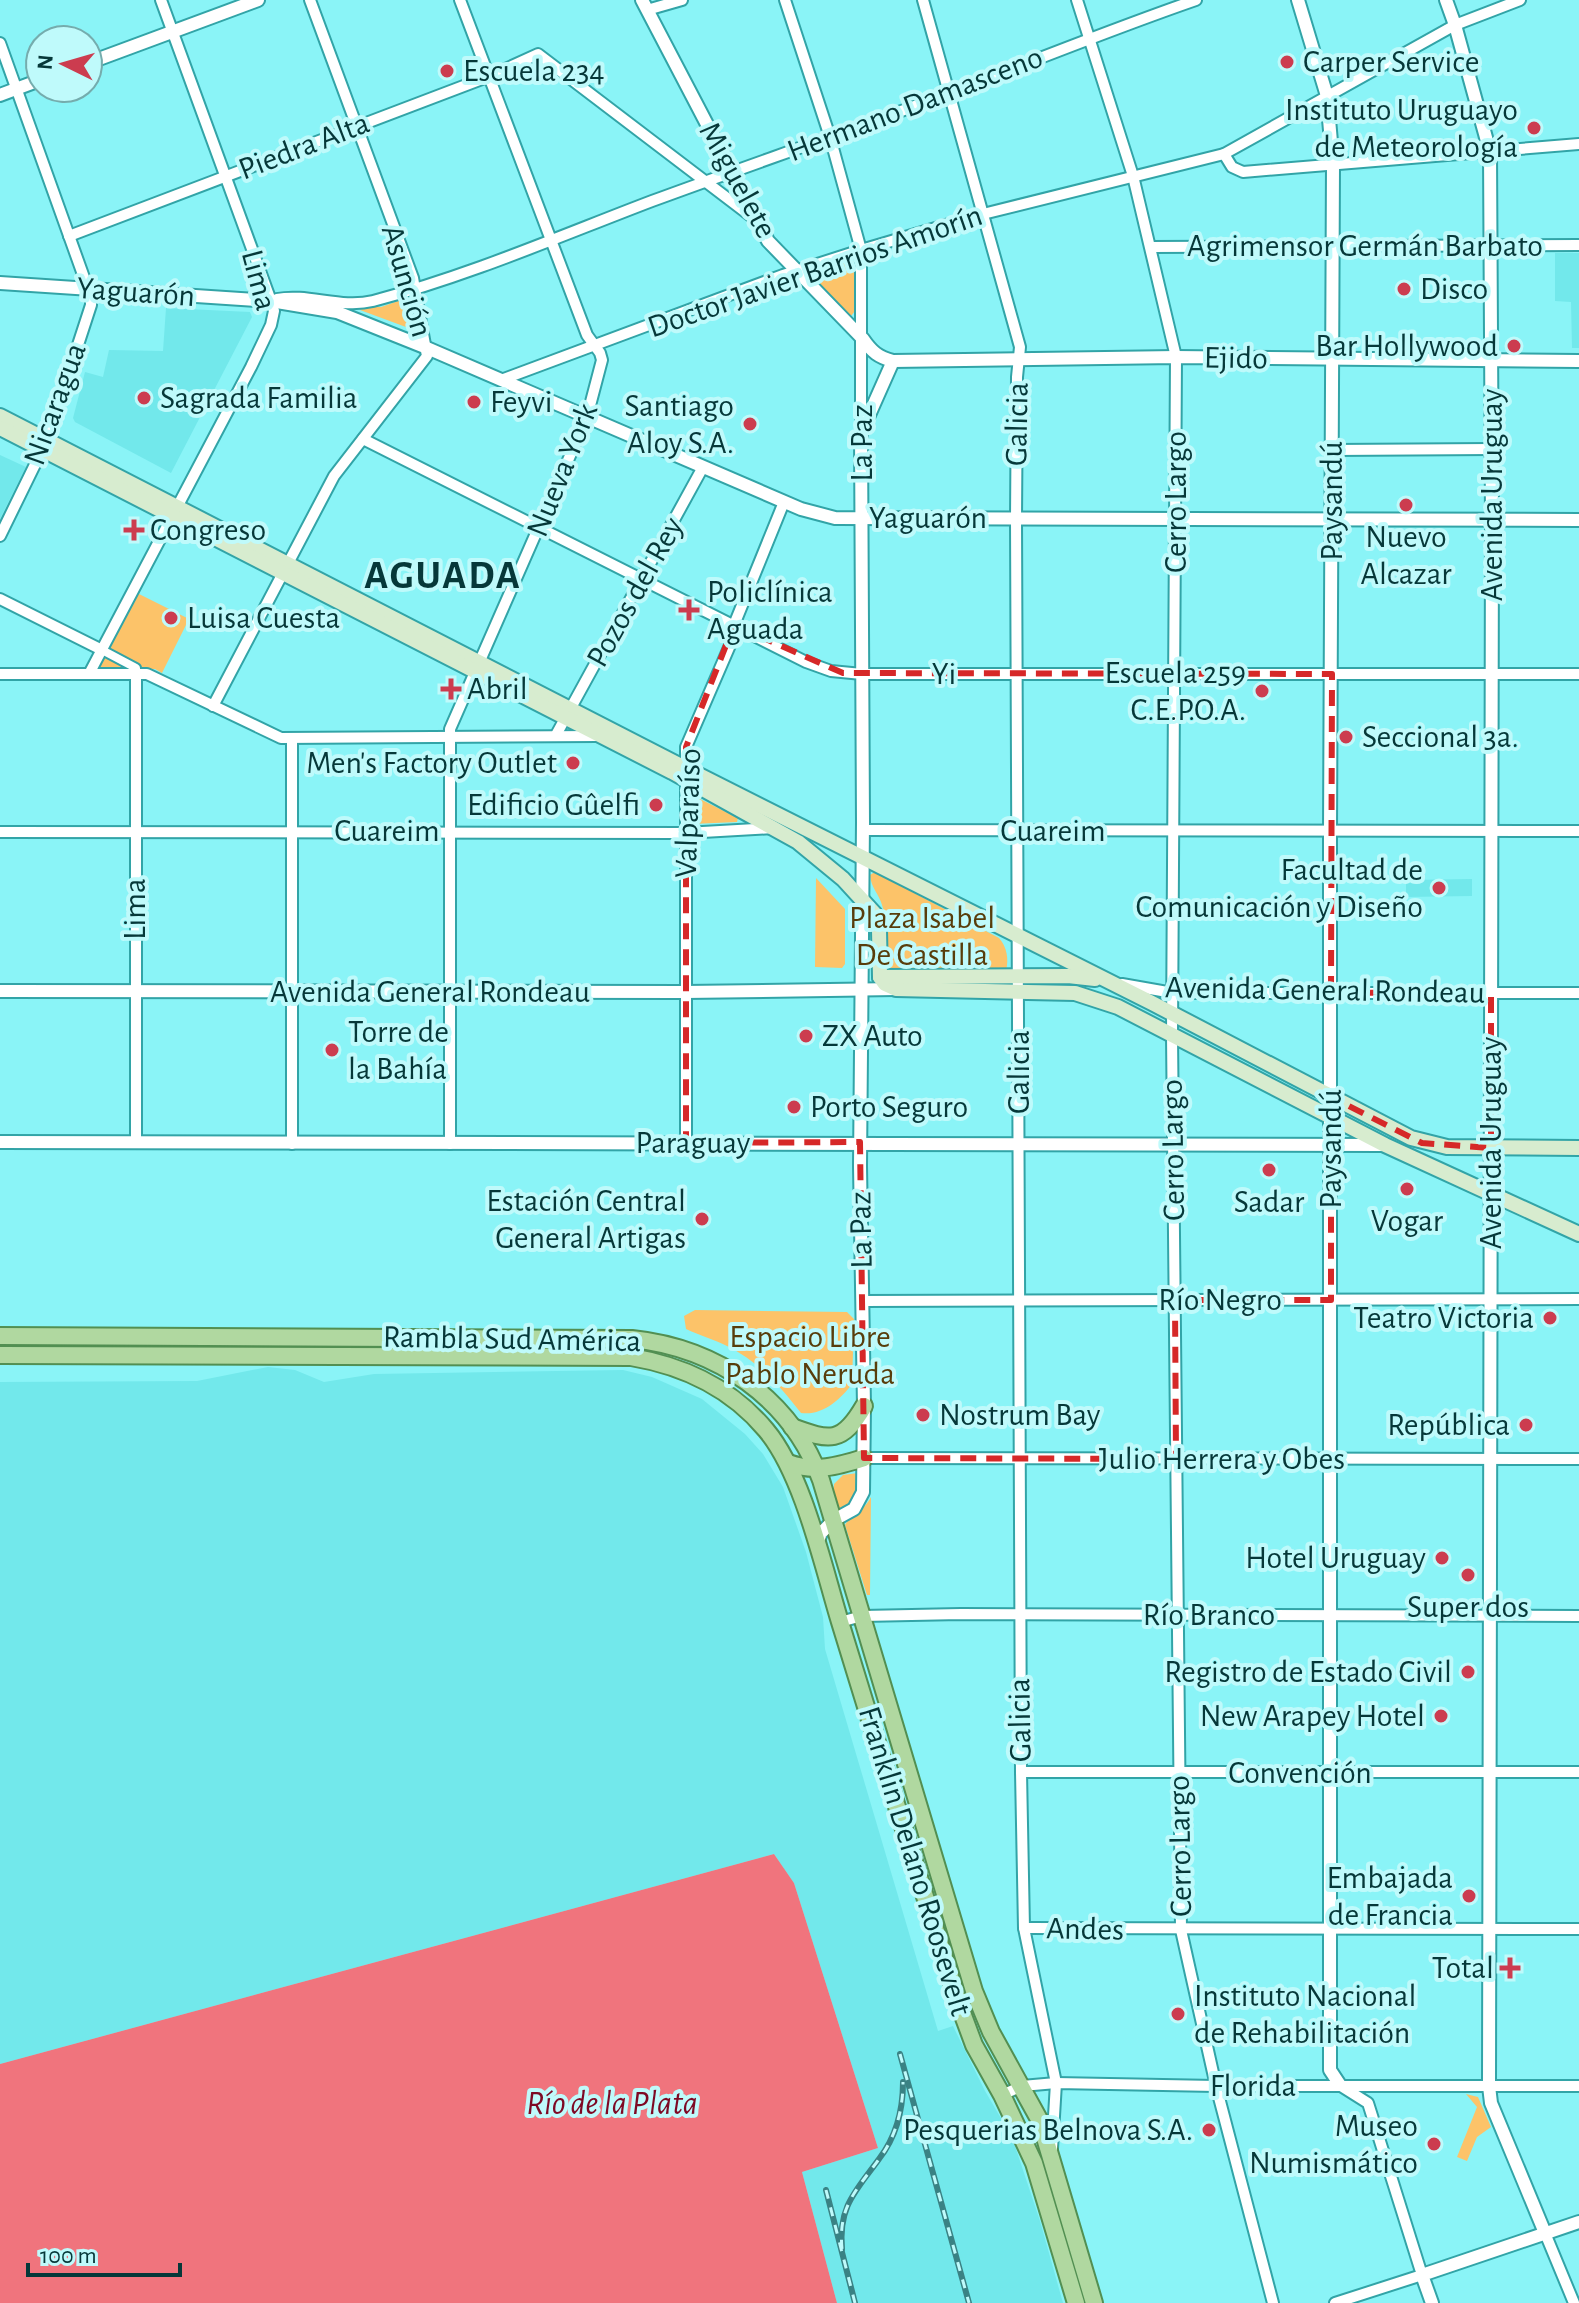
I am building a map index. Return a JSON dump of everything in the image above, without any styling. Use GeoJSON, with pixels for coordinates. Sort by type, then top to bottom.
{"type":"FeatureCollection","features":[{"type":"Feature","properties":{"kind":"main road"},"geometry":{"type":"LineString","coordinates":[[0,416],[45,445],[685,773],[816,855],[861,896]]}},
{"type":"Feature","properties":{"kind":"main road"},"geometry":{"type":"LineString","coordinates":[[0,428],[45,445]]}},
{"type":"Feature","properties":{"kind":"main road"},"geometry":{"type":"LineString","coordinates":[[569,713],[603,736],[862,855],[1422,1143],[1447,1147],[1579,1148]]}},
{"type":"Feature","properties":{"kind":"main road","name":"La Paz"},"geometry":{"type":"LineString","coordinates":[[861,896],[878,921],[880,977]]}},
{"type":"Feature","properties":{"kind":"main road","name":"Avenida General Rondeau"},"geometry":{"type":"LineString","coordinates":[[896,989],[1019,983],[1068,976],[1108,981]]}},
{"type":"Feature","properties":{"kind":"main road"},"geometry":{"type":"LineString","coordinates":[[880,977],[885,984],[896,989]]}},
{"type":"Feature","properties":{"kind":"main road","name":"Avenida General Rondeau"},"geometry":{"type":"LineString","coordinates":[[880,977],[1019,983]]}},
{"type":"Feature","properties":{"kind":"main road"},"geometry":{"type":"LineString","coordinates":[[1019,983],[1094,997],[1385,1145],[1579,1234]]}},
{"type":"Feature","properties":{"kind":"main road","name":"Rambla Sud América"},"geometry":{"type":"LineString","coordinates":[[0,1336],[632,1339],[659,1342],[699,1354],[742,1377],[766,1397],[792,1427],[817,1469],[862,1616]]}},
{"type":"Feature","properties":{"kind":"main road","name":"Rambla Sud América"},"geometry":{"type":"LineString","coordinates":[[0,1355],[631,1357],[660,1361],[710,1382],[730,1395],[766,1430],[788,1463],[817,1543],[840,1622]]}},
{"type":"Feature","properties":{"kind":"main road"},"geometry":{"type":"LineString","coordinates":[[792,1427],[817,1437],[837,1436],[845,1432],[864,1406]]}},
{"type":"Feature","properties":{"kind":"main road"},"geometry":{"type":"LineString","coordinates":[[788,1463],[804,1469],[817,1469],[864,1458]]}},
{"type":"Feature","properties":{"kind":"main road","name":"Franklin Delano Roosevelt"},"geometry":{"type":"LineString","coordinates":[[862,1616],[974,1991],[991,2032],[1040,2121],[1052,2153],[1094,2303]]}},
{"type":"Feature","properties":{"kind":"main road","name":"Franklin Delano Roosevelt"},"geometry":{"type":"LineString","coordinates":[[840,1622],[957,1999],[974,2045],[1034,2163],[1076,2303]]}},
{"type":"Feature","properties":{"kind":"street","name":"Lima"},"geometry":{"type":"LineString","coordinates":[[89,674],[271,325],[274,311],[161,0]]}},
{"type":"Feature","properties":{"kind":"street"},"geometry":{"type":"LineString","coordinates":[[104,57],[258,0]]}},
{"type":"Feature","properties":{"kind":"street","name":"Asunción"},"geometry":{"type":"LineString","coordinates":[[213,706],[334,476],[425,360],[427,348],[415,288],[310,0]]}},
{"type":"Feature","properties":{"kind":"street","name":"Nueva York"},"geometry":{"type":"LineString","coordinates":[[450,1144],[451,722],[587,417],[602,360],[587,335],[460,0]]}},
{"type":"Feature","properties":{"kind":"street"},"geometry":{"type":"LineString","coordinates":[[645,5],[682,0]]}},
{"type":"Feature","properties":{"kind":"street","name":"La Paz"},"geometry":{"type":"LineString","coordinates":[[785,0],[830,137],[861,250],[863,339],[860,989],[863,1492],[854,1509],[834,1520],[821,1533],[817,1543]]}},
{"type":"Feature","properties":{"kind":"street","name":"Galicia"},"geometry":{"type":"LineString","coordinates":[[923,0],[1020,347],[1016,519],[1021,1772],[1024,1928],[1056,2083],[1052,2153]]}},
{"type":"Feature","properties":{"kind":"street","name":"Cerro Largo"},"geometry":{"type":"LineString","coordinates":[[1077,0],[1133,176],[1176,357],[1172,1035],[1181,1930],[1216,2086],[1273,2303]]}},
{"type":"Feature","properties":{"kind":"street","name":"Hermano Damasceno"},"geometry":{"type":"LineString","coordinates":[[362,303],[553,241],[949,93],[1089,37],[1196,0]]}},
{"type":"Feature","properties":{"kind":"street","name":"Paysandú"},"geometry":{"type":"LineString","coordinates":[[1298,0],[1327,96],[1333,165],[1330,2070],[1340,2085]]}},
{"type":"Feature","properties":{"kind":"street","name":"Avenida Uruguay"},"geometry":{"type":"LineString","coordinates":[[1446,0],[1490,152],[1489,2086],[1491,2103],[1545,2233]]}},
{"type":"Feature","properties":{"kind":"street","name":"Doctor Javier Barrios Amorín"},"geometry":{"type":"LineString","coordinates":[[501,380],[861,250],[983,214],[1224,154],[1455,25],[1520,0]]}},
{"type":"Feature","properties":{"kind":"street","name":"Miguelete"},"geometry":{"type":"LineString","coordinates":[[645,5],[768,241],[863,339]]}},
{"type":"Feature","properties":{"kind":"street","name":"Nicaragua"},"geometry":{"type":"LineString","coordinates":[[0,43],[89,289],[91,305],[45,445],[0,536]]}},
{"type":"Feature","properties":{"kind":"street","name":"Piedra Alta"},"geometry":{"type":"LineString","coordinates":[[69,236],[490,76],[538,54],[704,183]]}},
{"type":"Feature","properties":{"kind":"street"},"geometry":{"type":"LineString","coordinates":[[0,95],[24,86]]}},
{"type":"Feature","properties":{"kind":"street"},"geometry":{"type":"LineString","coordinates":[[1224,154],[1227,162],[1243,172],[1579,144]]}},
{"type":"Feature","properties":{"kind":"street"},"geometry":{"type":"LineString","coordinates":[[704,183],[758,221]]}},
{"type":"Feature","properties":{"kind":"street","name":"Agrimensor Germán Barbato"},"geometry":{"type":"LineString","coordinates":[[1151,247],[1579,245]]}},
{"type":"Feature","properties":{"kind":"street","name":"Yaguarón"},"geometry":{"type":"LineString","coordinates":[[0,283],[271,301],[337,312],[818,515],[862,518],[1579,520]]}},
{"type":"Feature","properties":{"kind":"street","name":"Yaguarón"},"geometry":{"type":"LineString","coordinates":[[271,301],[294,298],[362,303]]}},
{"type":"Feature","properties":{"kind":"street"},"geometry":{"type":"LineString","coordinates":[[861,433],[893,361],[871,352],[863,339]]}},
{"type":"Feature","properties":{"kind":"street","name":"Ejido"},"geometry":{"type":"LineString","coordinates":[[893,361],[1176,357],[1579,361]]}},
{"type":"Feature","properties":{"kind":"street","name":"Yi"},"geometry":{"type":"LineString","coordinates":[[363,439],[820,668],[862,674],[1579,674]]}},
{"type":"Feature","properties":{"kind":"street"},"geometry":{"type":"LineString","coordinates":[[1332,450],[1492,449]]}},
{"type":"Feature","properties":{"kind":"street","name":"Pozos del Rey"},"geometry":{"type":"LineString","coordinates":[[556,735],[703,467]]}},
{"type":"Feature","properties":{"kind":"street","name":"Valparaíso"},"geometry":{"type":"LineString","coordinates":[[686,1143],[687,741],[731,643],[734,625],[784,502]]}},
{"type":"Feature","properties":{"kind":"street"},"geometry":{"type":"LineString","coordinates":[[0,599],[102,650],[142,674],[270,734],[292,738],[603,736]]}},
{"type":"Feature","properties":{"kind":"street"},"geometry":{"type":"LineString","coordinates":[[0,674],[142,674]]}},
{"type":"Feature","properties":{"kind":"street","name":"Lima"},"geometry":{"type":"LineString","coordinates":[[136,1143],[135,831],[142,674]]}},
{"type":"Feature","properties":{"kind":"street"},"geometry":{"type":"LineString","coordinates":[[292,738],[292,1144]]}},
{"type":"Feature","properties":{"kind":"street","name":"Cuareim"},"geometry":{"type":"LineString","coordinates":[[0,832],[685,833],[773,828]]}},
{"type":"Feature","properties":{"kind":"street","name":"Cuareim"},"geometry":{"type":"LineString","coordinates":[[863,830],[1579,831]]}},
{"type":"Feature","properties":{"kind":"street","name":"Avenida General Rondeau"},"geometry":{"type":"LineString","coordinates":[[860,989],[880,977]]}},
{"type":"Feature","properties":{"kind":"street","name":"Avenida General Rondeau"},"geometry":{"type":"LineString","coordinates":[[1108,981],[1173,993],[1579,993]]}},
{"type":"Feature","properties":{"kind":"street","name":"Avenida General Rondeau"},"geometry":{"type":"LineString","coordinates":[[0,991],[685,992],[896,989]]}},
{"type":"Feature","properties":{"kind":"street","name":"Paraguay"},"geometry":{"type":"LineString","coordinates":[[0,1142],[1385,1145]]}},
{"type":"Feature","properties":{"kind":"street","name":"Río Negro"},"geometry":{"type":"LineString","coordinates":[[862,1301],[1579,1299]]}},
{"type":"Feature","properties":{"kind":"street","name":"Julio Herrera y Obes"},"geometry":{"type":"LineString","coordinates":[[864,1458],[1579,1459]]}},
{"type":"Feature","properties":{"kind":"street","name":"Río Branco"},"geometry":{"type":"LineString","coordinates":[[840,1622],[862,1616],[933,1615],[1579,1616]]}},
{"type":"Feature","properties":{"kind":"street","name":"Convención"},"geometry":{"type":"LineString","coordinates":[[1021,1772],[1579,1772]]}},
{"type":"Feature","properties":{"kind":"street","name":"Andes"},"geometry":{"type":"LineString","coordinates":[[1024,1928],[1579,1929]]}},
{"type":"Feature","properties":{"kind":"street","name":"Florida"},"geometry":{"type":"LineString","coordinates":[[1022,2086],[1056,2083],[1579,2086]]}},
{"type":"Feature","properties":{"kind":"street"},"geometry":{"type":"LineString","coordinates":[[1340,2085],[1368,2103],[1432,2303]]}},
{"type":"Feature","properties":{"kind":"street"},"geometry":{"type":"LineString","coordinates":[[1002,2095],[1022,2086]]}},
{"type":"Feature","properties":{"kind":"street"},"geometry":{"type":"LineString","coordinates":[[1335,2303],[1579,2222]]}},
{"type":"Feature","properties":{"kind":"street"},"geometry":{"type":"LineString","coordinates":[[1545,2233],[1574,2303]]}},
{"type":"Feature","properties":{"kind":"highlighted area"},"geometry":{"type":"Polygon","coordinates":[[[734,625],[843,673],[1332,674],[1331,993],[1491,992],[1491,1148],[1422,1143],[1331,1097],[1331,1300],[1175,1300],[1176,1459],[864,1458],[860,1142],[686,1143],[686,747],[734,625]]]}},
{"type":"Feature","properties":{"kind":"shaded area"},"geometry":{"type":"Polygon","coordinates":[[[1555,253],[1579,253],[1579,348],[1572,348],[1571,302],[1555,301],[1555,253]]]}},
{"type":"Feature","properties":{"kind":"shaded area","name":"Sagrada Familia"},"geometry":{"type":"Polygon","coordinates":[[[166,308],[250,312],[252,317],[171,473],[75,422],[73,418],[85,372],[103,377],[109,350],[163,351],[166,308]]]}},
{"type":"Feature","properties":{"kind":"shaded area"},"geometry":{"type":"Polygon","coordinates":[[[0,455],[26,467],[0,519],[0,455]]]}},
{"type":"Feature","properties":{"kind":"shaded area","name":"Facultad de Comunicación y Diseño"},"geometry":{"type":"Polygon","coordinates":[[[1472,879],[1472,896],[1406,897],[1406,880],[1472,879]]]}},
{"type":"Feature","properties":{"kind":"shaded area"},"geometry":{"type":"Polygon","coordinates":[[[268,1367],[295,1370],[324,1382],[374,1374],[623,1370],[652,1377],[702,1399],[745,1434],[763,1454],[783,1487],[806,1552],[823,1617],[825,1649],[938,2031],[953,2026],[1012,2137],[1063,2303],[837,2303],[802,2172],[878,2148],[794,1883],[774,1854],[0,2064],[0,1382],[197,1381],[268,1367]]]}},
{"type":"Feature","properties":{"kind":"green space"},"geometry":{"type":"Polygon","coordinates":[[[849,257],[855,263],[855,311],[851,316],[811,275],[814,270],[849,257]]]}},
{"type":"Feature","properties":{"kind":"green space"},"geometry":{"type":"Polygon","coordinates":[[[407,298],[413,302],[417,325],[414,330],[360,310],[362,307],[381,307],[407,298]]]}},
{"type":"Feature","properties":{"kind":"green space"},"geometry":{"type":"Polygon","coordinates":[[[137,593],[189,619],[162,673],[155,669],[101,669],[98,666],[137,593]]]}},
{"type":"Feature","properties":{"kind":"green space"},"geometry":{"type":"Polygon","coordinates":[[[692,795],[738,818],[737,822],[692,824],[692,795]]]}},
{"type":"Feature","properties":{"kind":"green space","name":"Plaza Isabel De Castilla"},"geometry":{"type":"Polygon","coordinates":[[[875,872],[999,938],[1007,953],[1006,971],[889,971],[884,913],[870,875],[875,872]]]}},
{"type":"Feature","properties":{"kind":"green space"},"geometry":{"type":"Polygon","coordinates":[[[816,878],[845,909],[845,964],[842,968],[815,967],[816,878]]]}},
{"type":"Feature","properties":{"kind":"green space","name":"Espacio Libre Pablo Neruda"},"geometry":{"type":"Polygon","coordinates":[[[695,1310],[847,1312],[854,1319],[852,1384],[830,1406],[816,1412],[801,1413],[777,1384],[749,1359],[686,1329],[684,1316],[695,1310]]]}},
{"type":"Feature","properties":{"kind":"green space"},"geometry":{"type":"Polygon","coordinates":[[[858,1473],[852,1501],[838,1510],[833,1494],[834,1484],[843,1475],[858,1473]]]}},
{"type":"Feature","properties":{"kind":"green space"},"geometry":{"type":"Polygon","coordinates":[[[871,1497],[870,1595],[867,1595],[845,1525],[871,1497]]]}},
{"type":"Feature","properties":{"kind":"green space"},"geometry":{"type":"Polygon","coordinates":[[[1466,2094],[1478,2097],[1491,2127],[1477,2137],[1467,2161],[1457,2157],[1477,2107],[1466,2094]]]}},
{"type":"Feature","properties":{"kind":"water","name":"Río de la Plata"},"geometry":{"type":"Polygon","coordinates":[[[774,1854],[794,1883],[878,2148],[802,2172],[837,2303],[0,2303],[0,2064],[774,1854]]]}},
{"type":"Feature","properties":{"kind":"railway"},"geometry":{"type":"LineString","coordinates":[[900,2054],[969,2303]]}},
{"type":"Feature","properties":{"kind":"railway"},"geometry":{"type":"LineString","coordinates":[[842,2249],[841,2234],[846,2210],[890,2141],[900,2112],[903,2082]]}},
{"type":"Feature","properties":{"kind":"railway"},"geometry":{"type":"LineString","coordinates":[[826,2190],[855,2303]]}},
{"type":"Feature","properties":{"kind":"place","name":"Carper Service"},"geometry":{"type":"Point","coordinates":[1287,62]}},
{"type":"Feature","properties":{"kind":"place","name":"Escuela 234"},"geometry":{"type":"Point","coordinates":[447,71]}},
{"type":"Feature","properties":{"kind":"place","name":"Instituto Uruguayo de Meteorología"},"geometry":{"type":"Point","coordinates":[1534,128]}},
{"type":"Feature","properties":{"kind":"place","name":"Disco"},"geometry":{"type":"Point","coordinates":[1404,289]}},
{"type":"Feature","properties":{"kind":"place","name":"Bar Hollywood"},"geometry":{"type":"Point","coordinates":[1514,346]}},
{"type":"Feature","properties":{"kind":"place","name":"Sagrada Familia"},"geometry":{"type":"Point","coordinates":[144,398]}},
{"type":"Feature","properties":{"kind":"place","name":"Feyvi"},"geometry":{"type":"Point","coordinates":[474,402]}},
{"type":"Feature","properties":{"kind":"place","name":"Santiago Aloy S.A."},"geometry":{"type":"Point","coordinates":[750,424]}},
{"type":"Feature","properties":{"kind":"place","name":"Nuevo Alcazar"},"geometry":{"type":"Point","coordinates":[1406,505]}},
{"type":"Feature","properties":{"kind":"place","name":"Congreso"},"geometry":{"type":"Point","coordinates":[134,530]}},
{"type":"Feature","properties":{"kind":"place","name":"Policlínica Aguada"},"geometry":{"type":"Point","coordinates":[689,610]}},
{"type":"Feature","properties":{"kind":"place","name":"Luisa Cuesta"},"geometry":{"type":"Point","coordinates":[171,618]}},
{"type":"Feature","properties":{"kind":"place","name":"Abril"},"geometry":{"type":"Point","coordinates":[451,689]}},
{"type":"Feature","properties":{"kind":"place","name":"Escuela 259 C.E.P.O.A."},"geometry":{"type":"Point","coordinates":[1262,691]}},
{"type":"Feature","properties":{"kind":"place","name":"Seccional 3a."},"geometry":{"type":"Point","coordinates":[1346,737]}},
{"type":"Feature","properties":{"kind":"place","name":"Men's Factory Outlet"},"geometry":{"type":"Point","coordinates":[573,763]}},
{"type":"Feature","properties":{"kind":"place","name":"Edificio Gûelfi"},"geometry":{"type":"Point","coordinates":[656,805]}},
{"type":"Feature","properties":{"kind":"place","name":"Facultad de Comunicación y Diseño"},"geometry":{"type":"Point","coordinates":[1439,888]}},
{"type":"Feature","properties":{"kind":"place","name":"ZX Auto"},"geometry":{"type":"Point","coordinates":[806,1036]}},
{"type":"Feature","properties":{"kind":"place","name":"Torre de la Bahía"},"geometry":{"type":"Point","coordinates":[332,1050]}},
{"type":"Feature","properties":{"kind":"place","name":"Porto Seguro"},"geometry":{"type":"Point","coordinates":[794,1107]}},
{"type":"Feature","properties":{"kind":"place","name":"Sadar"},"geometry":{"type":"Point","coordinates":[1269,1170]}},
{"type":"Feature","properties":{"kind":"place","name":"Vogar"},"geometry":{"type":"Point","coordinates":[1407,1189]}},
{"type":"Feature","properties":{"kind":"place","name":"Estación Central General Artigas"},"geometry":{"type":"Point","coordinates":[702,1219]}},
{"type":"Feature","properties":{"kind":"place","name":"Teatro Victoria"},"geometry":{"type":"Point","coordinates":[1550,1318]}},
{"type":"Feature","properties":{"kind":"place","name":"Nostrum Bay"},"geometry":{"type":"Point","coordinates":[923,1415]}},
{"type":"Feature","properties":{"kind":"place","name":"República"},"geometry":{"type":"Point","coordinates":[1526,1425]}},
{"type":"Feature","properties":{"kind":"place","name":"Hotel Uruguay"},"geometry":{"type":"Point","coordinates":[1442,1558]}},
{"type":"Feature","properties":{"kind":"place","name":"Super dos"},"geometry":{"type":"Point","coordinates":[1468,1575]}},
{"type":"Feature","properties":{"kind":"place","name":"Registro de Estado Civil"},"geometry":{"type":"Point","coordinates":[1468,1672]}},
{"type":"Feature","properties":{"kind":"place","name":"New Arapey Hotel"},"geometry":{"type":"Point","coordinates":[1441,1716]}},
{"type":"Feature","properties":{"kind":"place","name":"Embajada de Francia"},"geometry":{"type":"Point","coordinates":[1469,1896]}},
{"type":"Feature","properties":{"kind":"place","name":"Total"},"geometry":{"type":"Point","coordinates":[1510,1968]}},
{"type":"Feature","properties":{"kind":"place","name":"Instituto Nacional de Rehabilitación"},"geometry":{"type":"Point","coordinates":[1178,2014]}},
{"type":"Feature","properties":{"kind":"place","name":"Pesquerias Belnova S.A."},"geometry":{"type":"Point","coordinates":[1209,2130]}},
{"type":"Feature","properties":{"kind":"place","name":"Museo Numismático"},"geometry":{"type":"Point","coordinates":[1434,2144]}},
{"type":"Feature","properties":{"kind":"district","name":"AGUADA"},"geometry":{"type":"Point","coordinates":[443,576]}}]}
